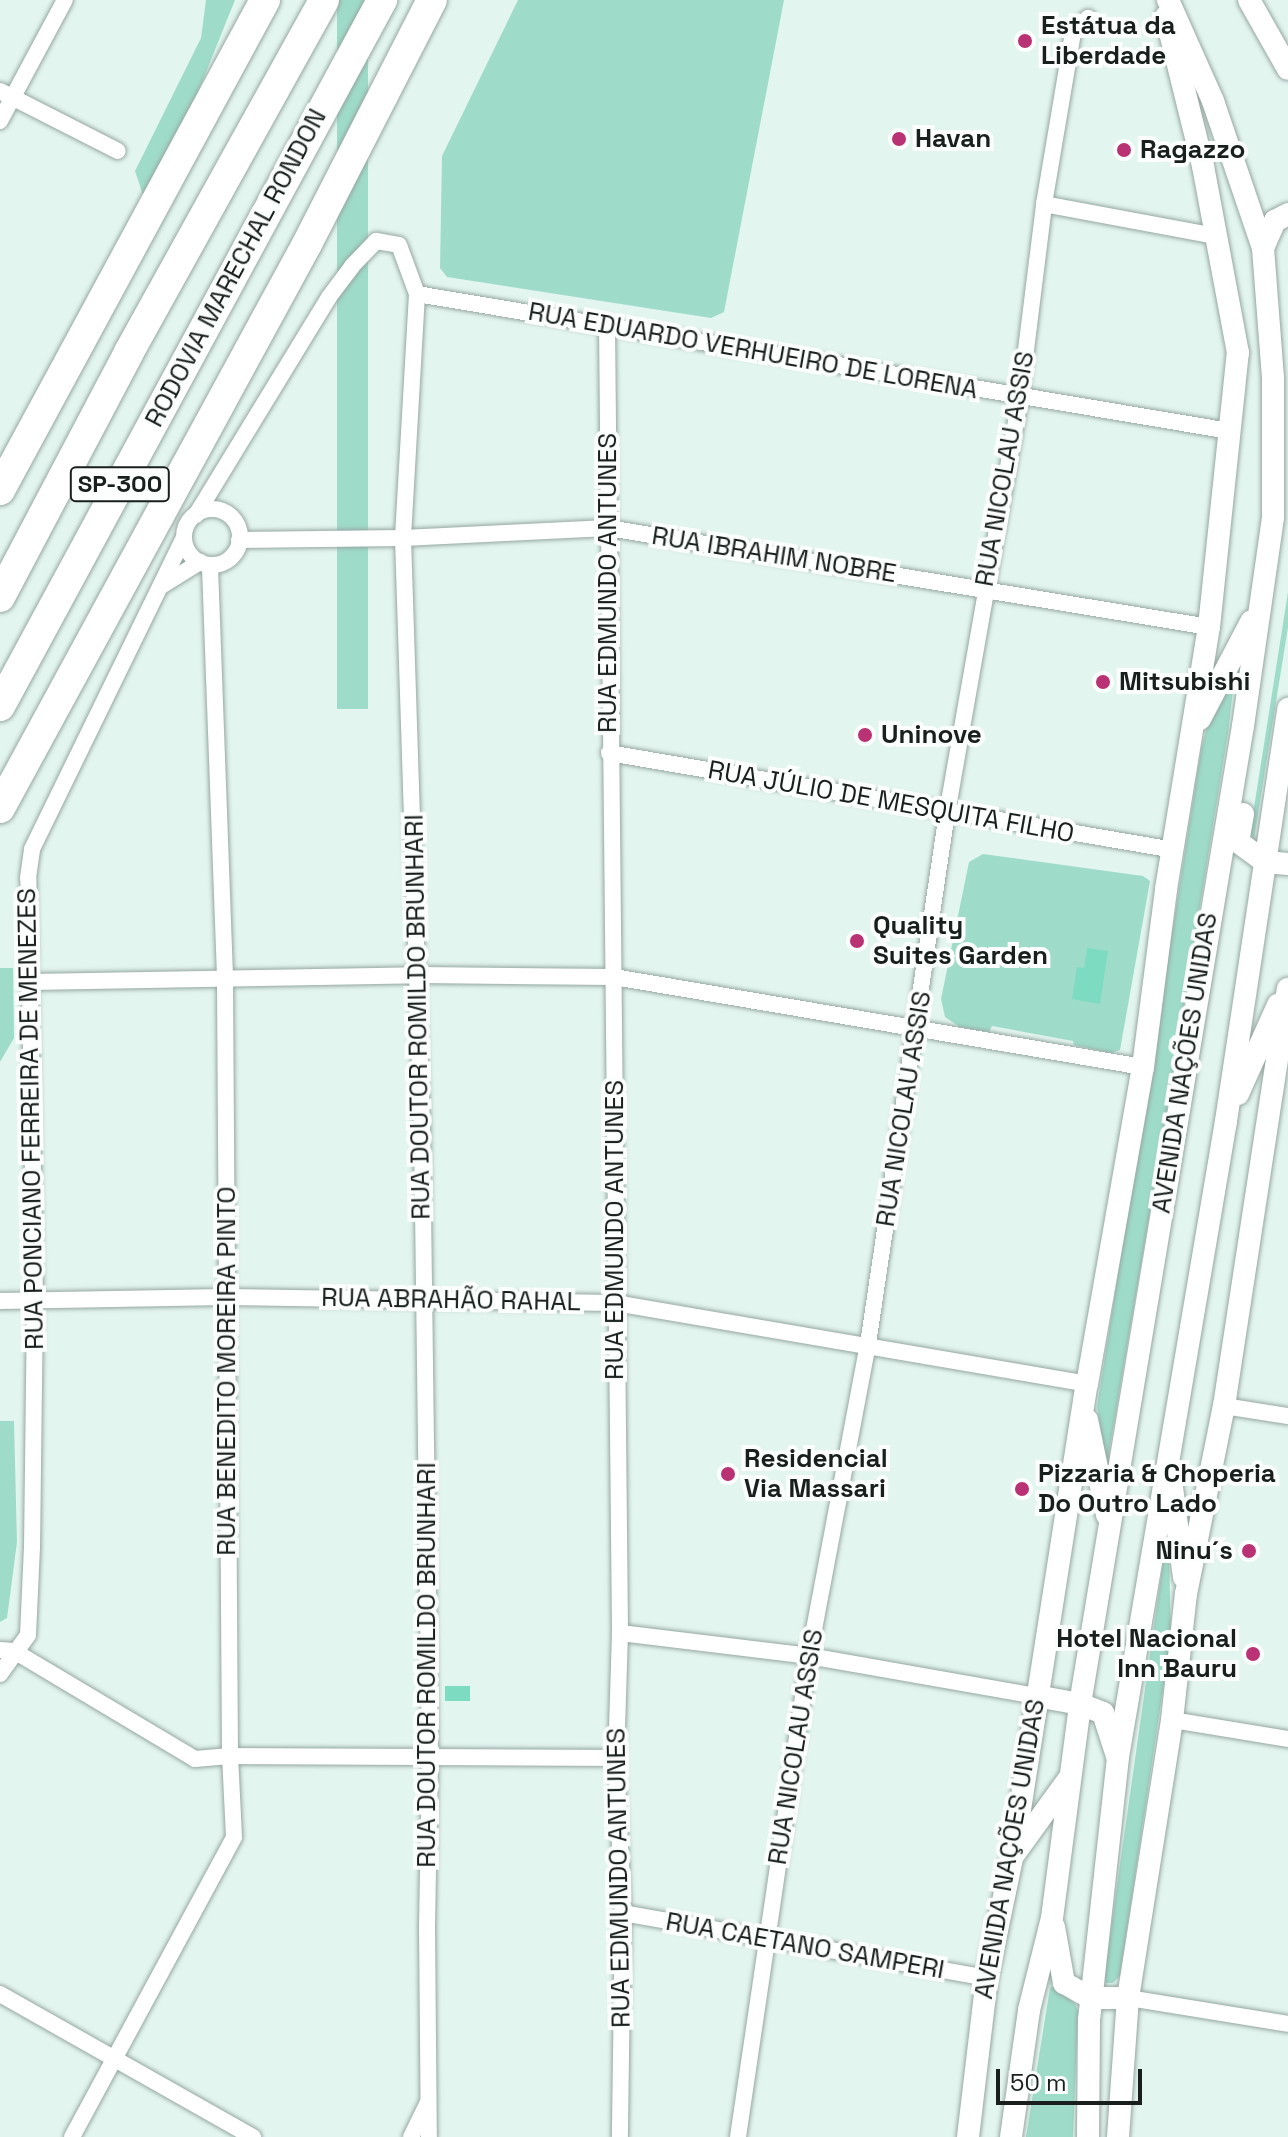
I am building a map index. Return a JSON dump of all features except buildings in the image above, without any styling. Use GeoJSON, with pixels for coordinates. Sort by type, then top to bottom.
{"type":"FeatureCollection","features":[{"type":"Feature","properties":{"kind":"highway"},"geometry":{"type":"LineString","coordinates":[[223,81],[249,0]]}},
{"type":"Feature","properties":{"kind":"highway"},"geometry":{"type":"LineString","coordinates":[[0,490],[265,0]]}},
{"type":"Feature","properties":{"kind":"highway","name":"RODOVIA MARECHAL RONDON"},"geometry":{"type":"LineString","coordinates":[[0,597],[129,352],[324,0]]}},
{"type":"Feature","properties":{"kind":"highway","name":"RODOVIA MARECHAL RONDON"},"geometry":{"type":"LineString","coordinates":[[0,706],[382,0]]}},
{"type":"Feature","properties":{"kind":"highway"},"geometry":{"type":"LineString","coordinates":[[0,808],[307,244],[432,2]]}},
{"type":"Feature","properties":{"kind":"main road","name":"AVENIDA NAÇÕES UNIDAS"},"geometry":{"type":"LineString","coordinates":[[968,2137],[987,1978],[1013,1854],[1087,1384],[1143,1067],[1209,627],[1238,353],[1203,166],[1162,0]]}},
{"type":"Feature","properties":{"kind":"main road","name":"AVENIDA NAÇÕES UNIDAS"},"geometry":{"type":"LineString","coordinates":[[1011,2137],[1029,2010],[1052,1918],[1080,1704],[1243,726],[1273,517],[1273,378],[1263,248],[1213,101],[1168,0]]}},
{"type":"Feature","properties":{"kind":"main road"},"geometry":{"type":"LineString","coordinates":[[1249,0],[1288,69]]}},
{"type":"Feature","properties":{"kind":"main road"},"geometry":{"type":"LineString","coordinates":[[1263,248],[1275,221],[1288,214]]}},
{"type":"Feature","properties":{"kind":"main road"},"geometry":{"type":"LineString","coordinates":[[1192,735],[1259,607]]}},
{"type":"Feature","properties":{"kind":"main road","name":"AVENIDA NAÇÕES UNIDAS"},"geometry":{"type":"LineString","coordinates":[[1088,2137],[1091,1998],[1118,1757],[1226,1121],[1277,863],[1288,709]]}},
{"type":"Feature","properties":{"kind":"main road"},"geometry":{"type":"LineString","coordinates":[[1243,726],[1255,742],[1238,842],[1277,863]]}},
{"type":"Feature","properties":{"kind":"main road"},"geometry":{"type":"LineString","coordinates":[[1226,1121],[1288,986]]}},
{"type":"Feature","properties":{"kind":"main road"},"geometry":{"type":"LineString","coordinates":[[1118,2137],[1128,1998],[1172,1720],[1186,1594],[1281,1093],[1288,986]]}},
{"type":"Feature","properties":{"kind":"main road"},"geometry":{"type":"LineString","coordinates":[[1084,1407],[1110,1529]]}},
{"type":"Feature","properties":{"kind":"main road"},"geometry":{"type":"LineString","coordinates":[[1168,1459],[1186,1594]]}},
{"type":"Feature","properties":{"kind":"main road"},"geometry":{"type":"LineString","coordinates":[[1036,1696],[1080,1704],[1103,1713],[1118,1757]]}},
{"type":"Feature","properties":{"kind":"main road"},"geometry":{"type":"LineString","coordinates":[[1013,1854],[1071,1777]]}},
{"type":"Feature","properties":{"kind":"main road"},"geometry":{"type":"LineString","coordinates":[[1052,1918],[1064,1983],[1091,1998],[1128,1998]]}},
{"type":"Feature","properties":{"kind":"main road"},"geometry":{"type":"LineString","coordinates":[[974,2096],[979,2137]]}},
{"type":"Feature","properties":{"kind":"street"},"geometry":{"type":"LineString","coordinates":[[0,121],[6,95],[65,0]]}},
{"type":"Feature","properties":{"kind":"street","name":"RUA NICOLAU ASSIS"},"geometry":{"type":"LineString","coordinates":[[738,2137],[809,1656],[868,1344],[947,813],[1020,398],[1044,204],[1073,32],[1088,18]]}},
{"type":"Feature","properties":{"kind":"street"},"geometry":{"type":"LineString","coordinates":[[6,95],[118,151]]}},
{"type":"Feature","properties":{"kind":"street"},"geometry":{"type":"LineString","coordinates":[[1044,204],[1215,236]]}},
{"type":"Feature","properties":{"kind":"street","name":"RUA DOUTOR ROMILDO BRUNHARI"},"geometry":{"type":"LineString","coordinates":[[196,515],[329,297],[376,241],[399,245],[417,294],[403,538],[419,975],[430,1756],[429,2137]]}},
{"type":"Feature","properties":{"kind":"street","name":"RUA EDUARDO VERHUEIRO DE LORENA"},"geometry":{"type":"LineString","coordinates":[[417,294],[1230,431]]}},
{"type":"Feature","properties":{"kind":"street","name":"RUA EDMUNDO ANTUNES"},"geometry":{"type":"LineString","coordinates":[[607,324],[620,1633],[616,1758],[623,1913],[620,2137]]}},
{"type":"Feature","properties":{"kind":"street"},"geometry":{"type":"LineString","coordinates":[[219,480],[222,512]]}},
{"type":"Feature","properties":{"kind":"street"},"geometry":{"type":"LineString","coordinates":[[163,585],[205,563],[231,558],[239,540],[236,524],[222,512],[213,510],[196,515],[185,529],[184,538],[190,555],[205,563]]}},
{"type":"Feature","properties":{"kind":"street","name":"RUA IBRAHIM NOBRE"},"geometry":{"type":"LineString","coordinates":[[239,540],[403,538],[608,528],[1209,627]]}},
{"type":"Feature","properties":{"kind":"street","name":"RUA PONCIANO FERREIRA DE MENEZES"},"geometry":{"type":"LineString","coordinates":[[0,1674],[7,1650],[28,1635],[32,1548],[35,1301],[28,878],[32,849],[184,538]]}},
{"type":"Feature","properties":{"kind":"street","name":"RUA BENEDITO MOREIRA PINTO"},"geometry":{"type":"LineString","coordinates":[[72,2137],[234,1837],[230,1756],[225,976],[205,563]]}},
{"type":"Feature","properties":{"kind":"street","name":"RUA JÚLIO DE MESQUITA FILHO"},"geometry":{"type":"LineString","coordinates":[[609,753],[1174,850]]}},
{"type":"Feature","properties":{"kind":"street"},"geometry":{"type":"LineString","coordinates":[[31,982],[225,976],[614,977],[1143,1067]]}},
{"type":"Feature","properties":{"kind":"street","name":"RUA ABRAHÃO RAHAL"},"geometry":{"type":"LineString","coordinates":[[0,1301],[226,1297],[615,1303],[1087,1384]]}},
{"type":"Feature","properties":{"kind":"street"},"geometry":{"type":"LineString","coordinates":[[1224,1406],[1288,1416]]}},
{"type":"Feature","properties":{"kind":"street"},"geometry":{"type":"LineString","coordinates":[[620,1633],[809,1656],[1036,1696]]}},
{"type":"Feature","properties":{"kind":"street"},"geometry":{"type":"LineString","coordinates":[[7,1650],[195,1759],[230,1756],[616,1758]]}},
{"type":"Feature","properties":{"kind":"street"},"geometry":{"type":"LineString","coordinates":[[1172,1720],[1288,1739]]}},
{"type":"Feature","properties":{"kind":"street","name":"RUA CAETANO SAMPERI"},"geometry":{"type":"LineString","coordinates":[[623,1913],[987,1978]]}},
{"type":"Feature","properties":{"kind":"street"},"geometry":{"type":"LineString","coordinates":[[0,1994],[253,2137]]}},
{"type":"Feature","properties":{"kind":"street"},"geometry":{"type":"LineString","coordinates":[[1128,1998],[1288,2024]]}},
{"type":"Feature","properties":{"kind":"street"},"geometry":{"type":"LineString","coordinates":[[411,2137],[428,2103]]}},
{"type":"Feature","properties":{"kind":"shaded area"},"geometry":{"type":"Polygon","coordinates":[[[206,0],[235,0],[198,92],[143,195],[135,171],[201,38],[206,0]]]}},
{"type":"Feature","properties":{"kind":"shaded area"},"geometry":{"type":"Polygon","coordinates":[[[337,0],[368,0],[368,709],[337,709],[337,0]]]}},
{"type":"Feature","properties":{"kind":"shaded area"},"geometry":{"type":"Polygon","coordinates":[[[518,0],[784,0],[724,312],[711,318],[447,277],[440,268],[442,156],[518,0]]]}},
{"type":"Feature","properties":{"kind":"shaded area"},"geometry":{"type":"Polygon","coordinates":[[[1288,592],[1288,627],[1254,839],[1250,833],[1288,592]]]}},
{"type":"Feature","properties":{"kind":"shaded area"},"geometry":{"type":"Polygon","coordinates":[[[1230,687],[1233,690],[1228,733],[1158,1165],[1108,1458],[1105,1458],[1097,1407],[1201,750],[1207,726],[1230,687]]]}},
{"type":"Feature","properties":{"kind":"shaded area"},"geometry":{"type":"Polygon","coordinates":[[[983,854],[1143,876],[1150,881],[1120,1050],[1111,1053],[1074,1045],[1073,1041],[992,1026],[989,1032],[960,1027],[945,1017],[941,999],[969,862],[983,854]]]}},
{"type":"Feature","properties":{"kind":"shaded area"},"geometry":{"type":"Polygon","coordinates":[[[1087,948],[1108,951],[1100,1004],[1072,999],[1077,967],[1084,968],[1087,948]]]}},
{"type":"Feature","properties":{"kind":"shaded area"},"geometry":{"type":"Polygon","coordinates":[[[0,968],[13,968],[14,1038],[0,1062],[0,968]]]}},
{"type":"Feature","properties":{"kind":"shaded area"},"geometry":{"type":"Polygon","coordinates":[[[0,1421],[14,1421],[17,1542],[7,1618],[0,1622],[0,1421]]]}},
{"type":"Feature","properties":{"kind":"shaded area"},"geometry":{"type":"Polygon","coordinates":[[[1164,1556],[1169,1558],[1171,1636],[1120,1976],[1113,1983],[1106,1983],[1104,1977],[1164,1556]]]}},
{"type":"Feature","properties":{"kind":"shaded area"},"geometry":{"type":"Polygon","coordinates":[[[445,1686],[470,1686],[470,1701],[445,1701],[445,1686]]]}},
{"type":"Feature","properties":{"kind":"shaded area"},"geometry":{"type":"Polygon","coordinates":[[[1054,1986],[1075,2004],[1078,2011],[1073,2137],[1026,2137],[1050,1988],[1054,1986]]]}},
{"type":"Feature","properties":{"kind":"place","name":"Estátua da Liberdade"},"geometry":{"type":"Point","coordinates":[1025,41]}},
{"type":"Feature","properties":{"kind":"place","name":"Havan"},"geometry":{"type":"Point","coordinates":[899,139]}},
{"type":"Feature","properties":{"kind":"place","name":"Ragazzo"},"geometry":{"type":"Point","coordinates":[1124,150]}},
{"type":"Feature","properties":{"kind":"place","name":"Mitsubishi"},"geometry":{"type":"Point","coordinates":[1103,682]}},
{"type":"Feature","properties":{"kind":"place","name":"Uninove"},"geometry":{"type":"Point","coordinates":[865,735]}},
{"type":"Feature","properties":{"kind":"place","name":"Quality Suites Garden"},"geometry":{"type":"Point","coordinates":[857,941]}},
{"type":"Feature","properties":{"kind":"place","name":"Residencial Via Massari"},"geometry":{"type":"Point","coordinates":[728,1474]}},
{"type":"Feature","properties":{"kind":"place","name":"Pizzaria & Choperia Do Outro Lado"},"geometry":{"type":"Point","coordinates":[1022,1489]}},
{"type":"Feature","properties":{"kind":"place","name":"Ninu´s"},"geometry":{"type":"Point","coordinates":[1249,1551]}},
{"type":"Feature","properties":{"kind":"place","name":"Hotel Nacional Inn Bauru"},"geometry":{"type":"Point","coordinates":[1253,1654]}}]}
